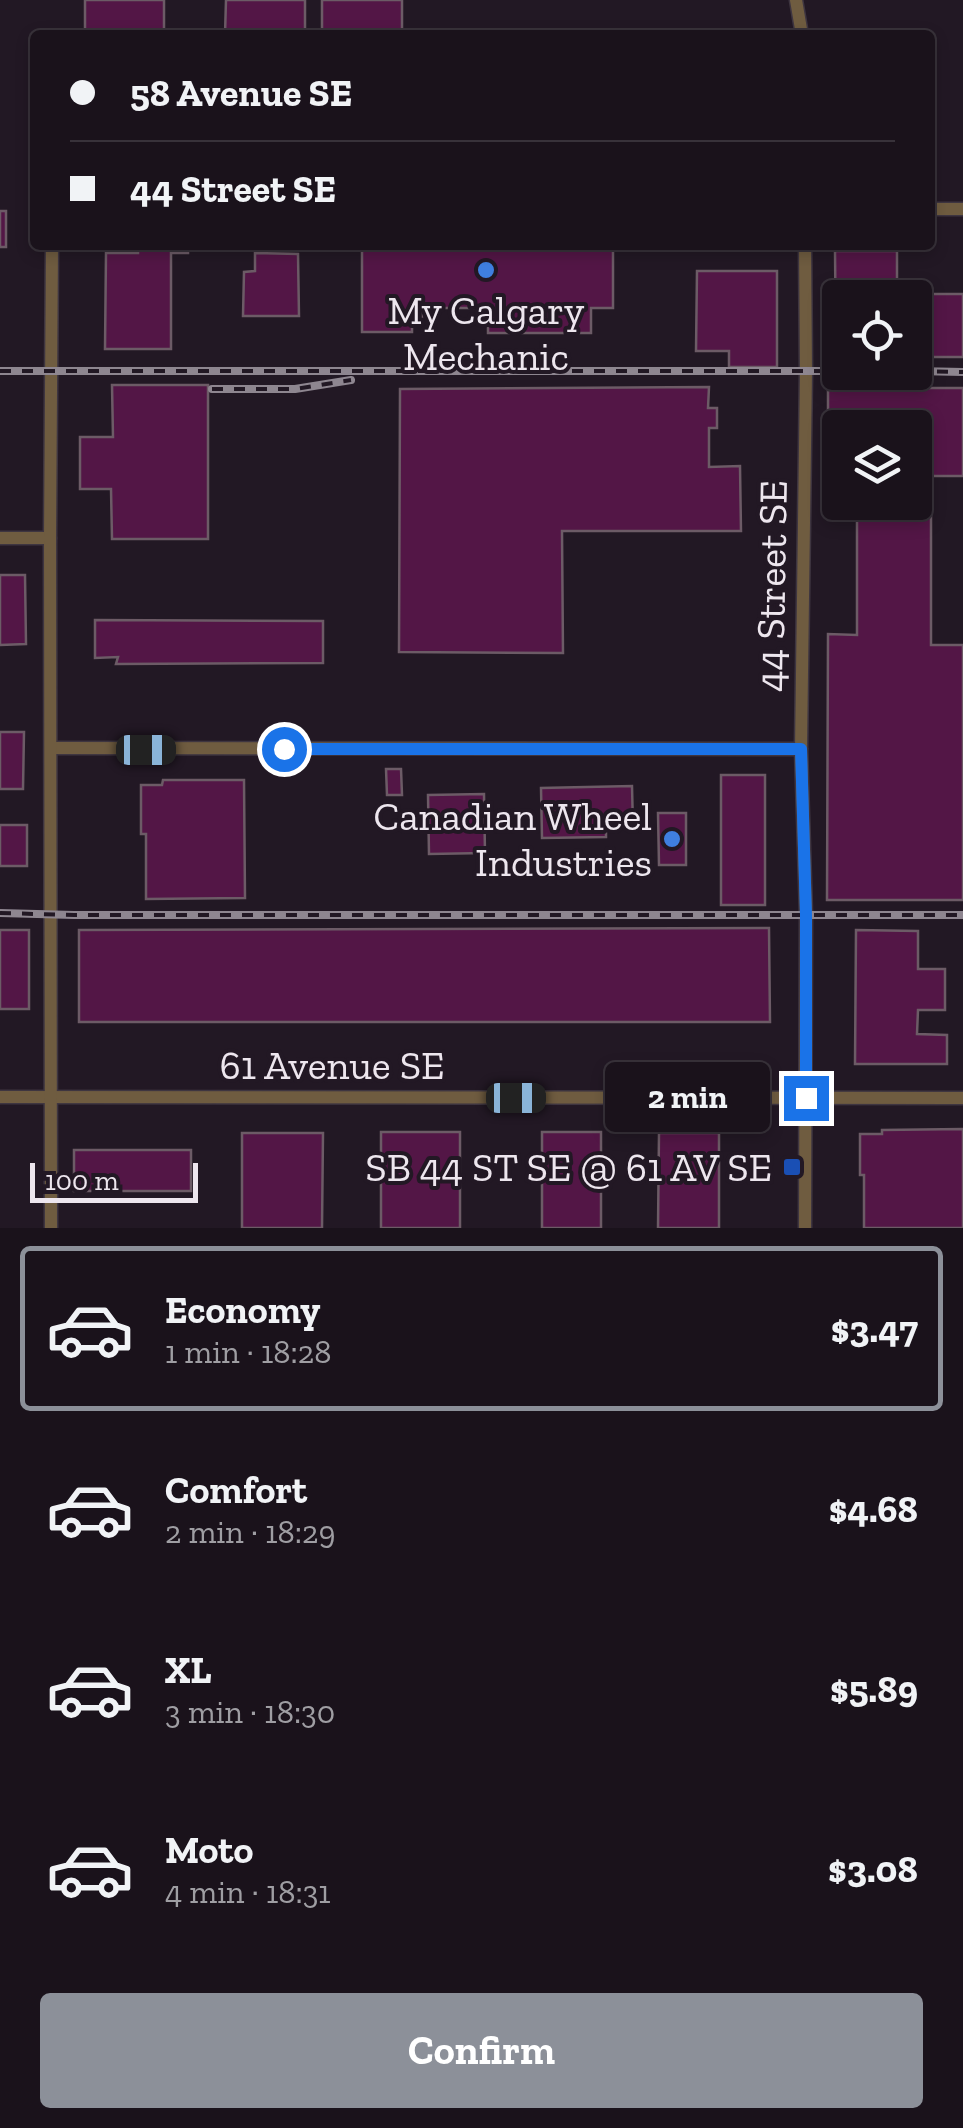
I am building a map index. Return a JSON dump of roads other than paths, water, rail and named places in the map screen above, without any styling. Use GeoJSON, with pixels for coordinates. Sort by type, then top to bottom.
{"type":"FeatureCollection","features":[{"type":"Feature","properties":{"kind":"street"},"geometry":{"type":"LineString","coordinates":[[796,0],[801,30]]}},
{"type":"Feature","properties":{"kind":"street"},"geometry":{"type":"LineString","coordinates":[[935,209],[963,209]]}},
{"type":"Feature","properties":{"kind":"street"},"geometry":{"type":"LineString","coordinates":[[51,1228],[52,250]]}},
{"type":"Feature","properties":{"kind":"street","name":"44 Street SE"},"geometry":{"type":"LineString","coordinates":[[805,250],[801,749],[806,915],[805,1228]]}},
{"type":"Feature","properties":{"kind":"street"},"geometry":{"type":"LineString","coordinates":[[0,538],[50,538]]}},
{"type":"Feature","properties":{"kind":"street"},"geometry":{"type":"LineString","coordinates":[[51,748],[801,749]]}},
{"type":"Feature","properties":{"kind":"street","name":"61 Avenue SE"},"geometry":{"type":"LineString","coordinates":[[0,1097],[963,1098]]}},
{"type":"Feature","properties":{"kind":"railway"},"geometry":{"type":"LineString","coordinates":[[0,371],[822,371]]}},
{"type":"Feature","properties":{"kind":"railway"},"geometry":{"type":"LineString","coordinates":[[932,371],[963,372]]}},
{"type":"Feature","properties":{"kind":"railway"},"geometry":{"type":"LineString","coordinates":[[212,389],[295,389],[351,380]]}},
{"type":"Feature","properties":{"kind":"railway"},"geometry":{"type":"LineString","coordinates":[[0,913],[963,915]]}},
{"type":"Feature","properties":{"kind":"place","name":"My Calgary Mechanic"},"geometry":{"type":"Point","coordinates":[486,270]}},
{"type":"Feature","properties":{"kind":"place","name":"Canadian Wheel Industries"},"geometry":{"type":"Point","coordinates":[672,839]}},
{"type":"Feature","properties":{"kind":"place","name":"SB 44 ST SE @ 61 AV SE"},"geometry":{"type":"Point","coordinates":[792,1167]}}]}
